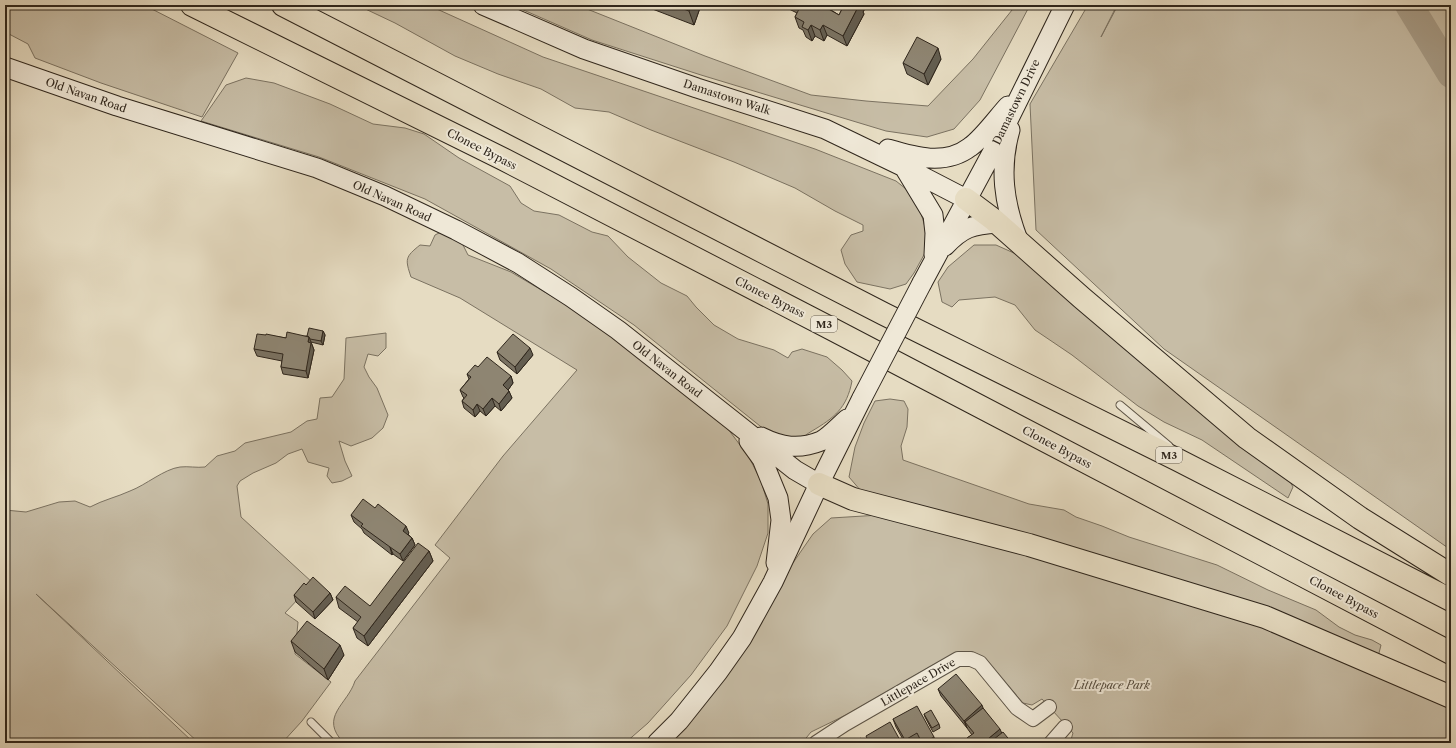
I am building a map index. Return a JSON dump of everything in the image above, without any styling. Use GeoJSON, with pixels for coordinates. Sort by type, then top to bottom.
{"type":"FeatureCollection","features":[{"type":"Feature","properties":{"kind":"highway","name":"Clonee Bypass"},"geometry":{"type":"LineString","coordinates":[[192,5],[642,231],[1451,653]]}},
{"type":"Feature","properties":{"kind":"highway","name":"M3"},"geometry":{"type":"LineString","coordinates":[[283,5],[877,310],[1178,460],[1451,600]]}},
{"type":"Feature","properties":{"kind":"highway"},"geometry":{"type":"LineString","coordinates":[[966,199],[998,222],[1082,298],[1247,438],[1360,518],[1451,576]]}},
{"type":"Feature","properties":{"kind":"highway"},"geometry":{"type":"LineString","coordinates":[[819,484],[854,499],[1029,545],[1265,617],[1451,697]]}},
{"type":"Feature","properties":{"kind":"main road","name":"Damastown Walk"},"geometry":{"type":"LineString","coordinates":[[483,5],[584,50],[825,129],[966,199]]}},
{"type":"Feature","properties":{"kind":"main road","name":"Damastown Drive"},"geometry":{"type":"LineString","coordinates":[[657,743],[679,721],[718,672],[742,638],[773,582],[853,415],[966,199],[993,151],[1065,5]]}},
{"type":"Feature","properties":{"kind":"main road","name":"Old Navan Road"},"geometry":{"type":"LineString","coordinates":[[5,67],[117,106],[317,168],[385,196],[456,230],[518,263],[571,297],[618,330],[795,470],[819,484]]}},
{"type":"Feature","properties":{"kind":"main road"},"geometry":{"type":"LineString","coordinates":[[825,129],[910,155],[933,159],[944,158],[959,154],[972,146],[1022,91]]}},
{"type":"Feature","properties":{"kind":"main road"},"geometry":{"type":"LineString","coordinates":[[1018,240],[1009,217],[1004,186],[1003,166],[1008,138],[1022,91]]}},
{"type":"Feature","properties":{"kind":"main road"},"geometry":{"type":"LineString","coordinates":[[904,167],[933,216],[935,258]]}},
{"type":"Feature","properties":{"kind":"main road"},"geometry":{"type":"LineString","coordinates":[[935,258],[952,239],[961,232],[976,225],[998,222]]}},
{"type":"Feature","properties":{"kind":"main road"},"geometry":{"type":"LineString","coordinates":[[735,423],[769,441],[795,448],[822,440],[853,415]]}},
{"type":"Feature","properties":{"kind":"main road","name":"Old Navan Road"},"geometry":{"type":"LineString","coordinates":[[735,423],[762,459],[778,498],[781,520],[773,582]]}},
{"type":"Feature","properties":{"kind":"street","name":"Littlepace Drive"},"geometry":{"type":"LineString","coordinates":[[816,743],[845,724],[958,659],[971,659],[980,663],[1017,708],[1033,719],[1048,707]]}},
{"type":"Feature","properties":{"kind":"street"},"geometry":{"type":"LineString","coordinates":[[1051,743],[1066,727]]}},
{"type":"Feature","properties":{"kind":"lane"},"geometry":{"type":"LineString","coordinates":[[1120,405],[1167,444],[1178,460]]}},
{"type":"Feature","properties":{"kind":"lane"},"geometry":{"type":"LineString","coordinates":[[311,722],[332,743]]}},
{"type":"Feature","properties":{"kind":"green space"},"geometry":{"type":"Polygon","coordinates":[[[5,5],[144,5],[238,53],[202,117],[101,83],[35,58],[28,44],[9,34],[5,23],[5,5]]]}},
{"type":"Feature","properties":{"kind":"green space"},"geometry":{"type":"Polygon","coordinates":[[[357,5],[428,5],[543,57],[815,149],[896,181],[916,197],[926,230],[925,253],[906,284],[890,289],[857,282],[845,264],[841,250],[851,235],[863,231],[863,225],[795,188],[734,162],[609,112],[575,108],[541,89],[498,74],[455,56],[395,23],[357,5]]]}},
{"type":"Feature","properties":{"kind":"green space"},"geometry":{"type":"Polygon","coordinates":[[[512,5],[577,5],[705,56],[811,95],[928,106],[973,59],[1016,5],[1030,5],[980,100],[954,129],[927,137],[886,131],[701,75],[592,40],[512,5]]]}},
{"type":"Feature","properties":{"kind":"green space"},"geometry":{"type":"Polygon","coordinates":[[[1088,5],[1117,5],[1101,37],[1118,5],[1451,5],[1451,550],[1164,349],[1036,230],[1030,104],[1088,5]]]}},
{"type":"Feature","properties":{"kind":"green space"},"geometry":{"type":"Polygon","coordinates":[[[246,78],[274,83],[330,104],[373,124],[405,128],[424,134],[459,158],[510,186],[521,203],[534,211],[559,215],[592,232],[608,236],[628,257],[661,283],[687,296],[714,325],[738,339],[774,350],[788,358],[792,352],[802,349],[827,357],[852,381],[847,398],[833,417],[804,437],[794,439],[785,438],[765,430],[634,325],[551,269],[425,199],[319,157],[201,121],[226,85],[246,78]]]}},
{"type":"Feature","properties":{"kind":"green space"},"geometry":{"type":"Polygon","coordinates":[[[441,232],[461,241],[468,255],[511,272],[575,310],[635,353],[648,366],[728,429],[749,457],[761,481],[768,504],[768,533],[757,566],[727,626],[691,675],[648,723],[625,743],[344,743],[337,734],[334,726],[334,718],[337,711],[355,681],[450,558],[435,545],[503,456],[577,370],[460,298],[411,277],[407,262],[411,253],[420,245],[430,246],[435,235],[441,232]]]}},
{"type":"Feature","properties":{"kind":"green space"},"geometry":{"type":"Polygon","coordinates":[[[974,245],[996,245],[1025,258],[1285,472],[1293,487],[1288,498],[1202,440],[1164,422],[1138,406],[1072,355],[1035,330],[1015,305],[995,297],[959,300],[952,307],[942,302],[938,282],[948,267],[974,245]]]}},
{"type":"Feature","properties":{"kind":"green space"},"geometry":{"type":"Polygon","coordinates":[[[386,333],[386,348],[378,356],[368,354],[364,367],[377,388],[388,415],[383,428],[372,438],[351,446],[339,441],[345,461],[352,476],[342,481],[332,483],[327,476],[329,468],[308,462],[302,449],[288,454],[276,463],[253,473],[240,481],[237,486],[241,517],[313,583],[285,613],[298,622],[295,654],[331,682],[302,721],[282,743],[199,743],[36,594],[194,743],[5,743],[5,510],[26,512],[59,502],[75,501],[90,507],[136,488],[174,468],[205,467],[217,456],[235,451],[245,443],[291,432],[307,421],[317,419],[320,398],[332,397],[344,379],[346,338],[386,333]]]}},
{"type":"Feature","properties":{"kind":"green space"},"geometry":{"type":"Polygon","coordinates":[[[890,399],[904,401],[908,409],[907,427],[901,446],[903,460],[1029,504],[1064,510],[1076,517],[1129,537],[1217,565],[1268,590],[1316,610],[1339,627],[1381,645],[1378,657],[861,491],[849,477],[855,447],[864,423],[875,401],[890,399]]]}},
{"type":"Feature","properties":{"kind":"green space","name":"Littlepace Park"},"geometry":{"type":"Polygon","coordinates":[[[880,515],[997,544],[1269,628],[1451,709],[1451,743],[1070,743],[1073,733],[1042,699],[1032,705],[1023,703],[987,661],[973,652],[957,653],[933,665],[848,714],[811,732],[802,743],[668,743],[813,534],[831,518],[880,515]]]}},
{"type":"Feature","properties":{"kind":"building"},"geometry":{"type":"Polygon","coordinates":[[[673,5],[691,5],[689,11],[673,5]]]}},
{"type":"Feature","properties":{"kind":"building"},"geometry":{"type":"Polygon","coordinates":[[[801,5],[827,5],[825,7],[839,15],[844,5],[859,5],[843,36],[823,25],[820,30],[811,25],[808,30],[802,27],[804,22],[795,17],[801,5]]]}},
{"type":"Feature","properties":{"kind":"building"},"geometry":{"type":"Polygon","coordinates":[[[917,37],[938,48],[924,74],[903,63],[917,37]]]}},
{"type":"Feature","properties":{"kind":"building"},"geometry":{"type":"Polygon","coordinates":[[[309,328],[323,331],[321,341],[310,339],[307,336],[309,328]]]}},
{"type":"Feature","properties":{"kind":"building"},"geometry":{"type":"Polygon","coordinates":[[[287,332],[309,337],[308,342],[311,343],[306,371],[281,367],[283,354],[254,349],[257,334],[266,334],[286,338],[287,332]]]}},
{"type":"Feature","properties":{"kind":"building"},"geometry":{"type":"Polygon","coordinates":[[[513,334],[530,348],[515,367],[497,352],[513,334]]]}},
{"type":"Feature","properties":{"kind":"building"},"geometry":{"type":"Polygon","coordinates":[[[487,357],[511,376],[503,385],[509,391],[499,404],[492,398],[483,409],[477,404],[473,410],[462,401],[467,395],[460,390],[471,377],[467,374],[475,365],[478,367],[487,357]]]}},
{"type":"Feature","properties":{"kind":"building"},"geometry":{"type":"Polygon","coordinates":[[[363,499],[375,508],[378,504],[406,526],[403,531],[412,538],[400,554],[361,526],[363,524],[351,515],[363,499]]]}},
{"type":"Feature","properties":{"kind":"building"},"geometry":{"type":"Polygon","coordinates":[[[418,543],[429,551],[364,636],[353,628],[361,617],[336,597],[345,586],[370,606],[418,543]]]}},
{"type":"Feature","properties":{"kind":"building"},"geometry":{"type":"Polygon","coordinates":[[[313,577],[330,593],[313,612],[294,595],[304,583],[306,585],[313,577]]]}},
{"type":"Feature","properties":{"kind":"building"},"geometry":{"type":"Polygon","coordinates":[[[307,621],[340,645],[324,669],[291,641],[307,621]]]}},
{"type":"Feature","properties":{"kind":"building"},"geometry":{"type":"Polygon","coordinates":[[[956,674],[982,705],[964,721],[938,689],[956,674]]]}},
{"type":"Feature","properties":{"kind":"building"},"geometry":{"type":"Polygon","coordinates":[[[917,706],[934,737],[923,743],[917,733],[905,740],[893,719],[917,706]]]}},
{"type":"Feature","properties":{"kind":"building"},"geometry":{"type":"Polygon","coordinates":[[[983,708],[1000,729],[983,743],[971,743],[967,738],[974,733],[965,722],[983,708]]]}},
{"type":"Feature","properties":{"kind":"building"},"geometry":{"type":"Polygon","coordinates":[[[931,710],[939,724],[932,728],[924,714],[931,710]]]}},
{"type":"Feature","properties":{"kind":"building"},"geometry":{"type":"Polygon","coordinates":[[[890,722],[901,742],[900,743],[869,743],[866,736],[890,722]]]}},
{"type":"Feature","properties":{"kind":"building"},"geometry":{"type":"Polygon","coordinates":[[[1003,732],[1012,743],[989,743],[1003,732]]]}},
{"type":"Feature","properties":{"kind":"building"},"geometry":{"type":"Polygon","coordinates":[[[861,738],[864,743],[853,743],[861,738]]]}},
{"type":"Feature","properties":{"kind":"waterway"},"geometry":{"type":"LineString","coordinates":[[1409,5],[1451,74]]}}]}
